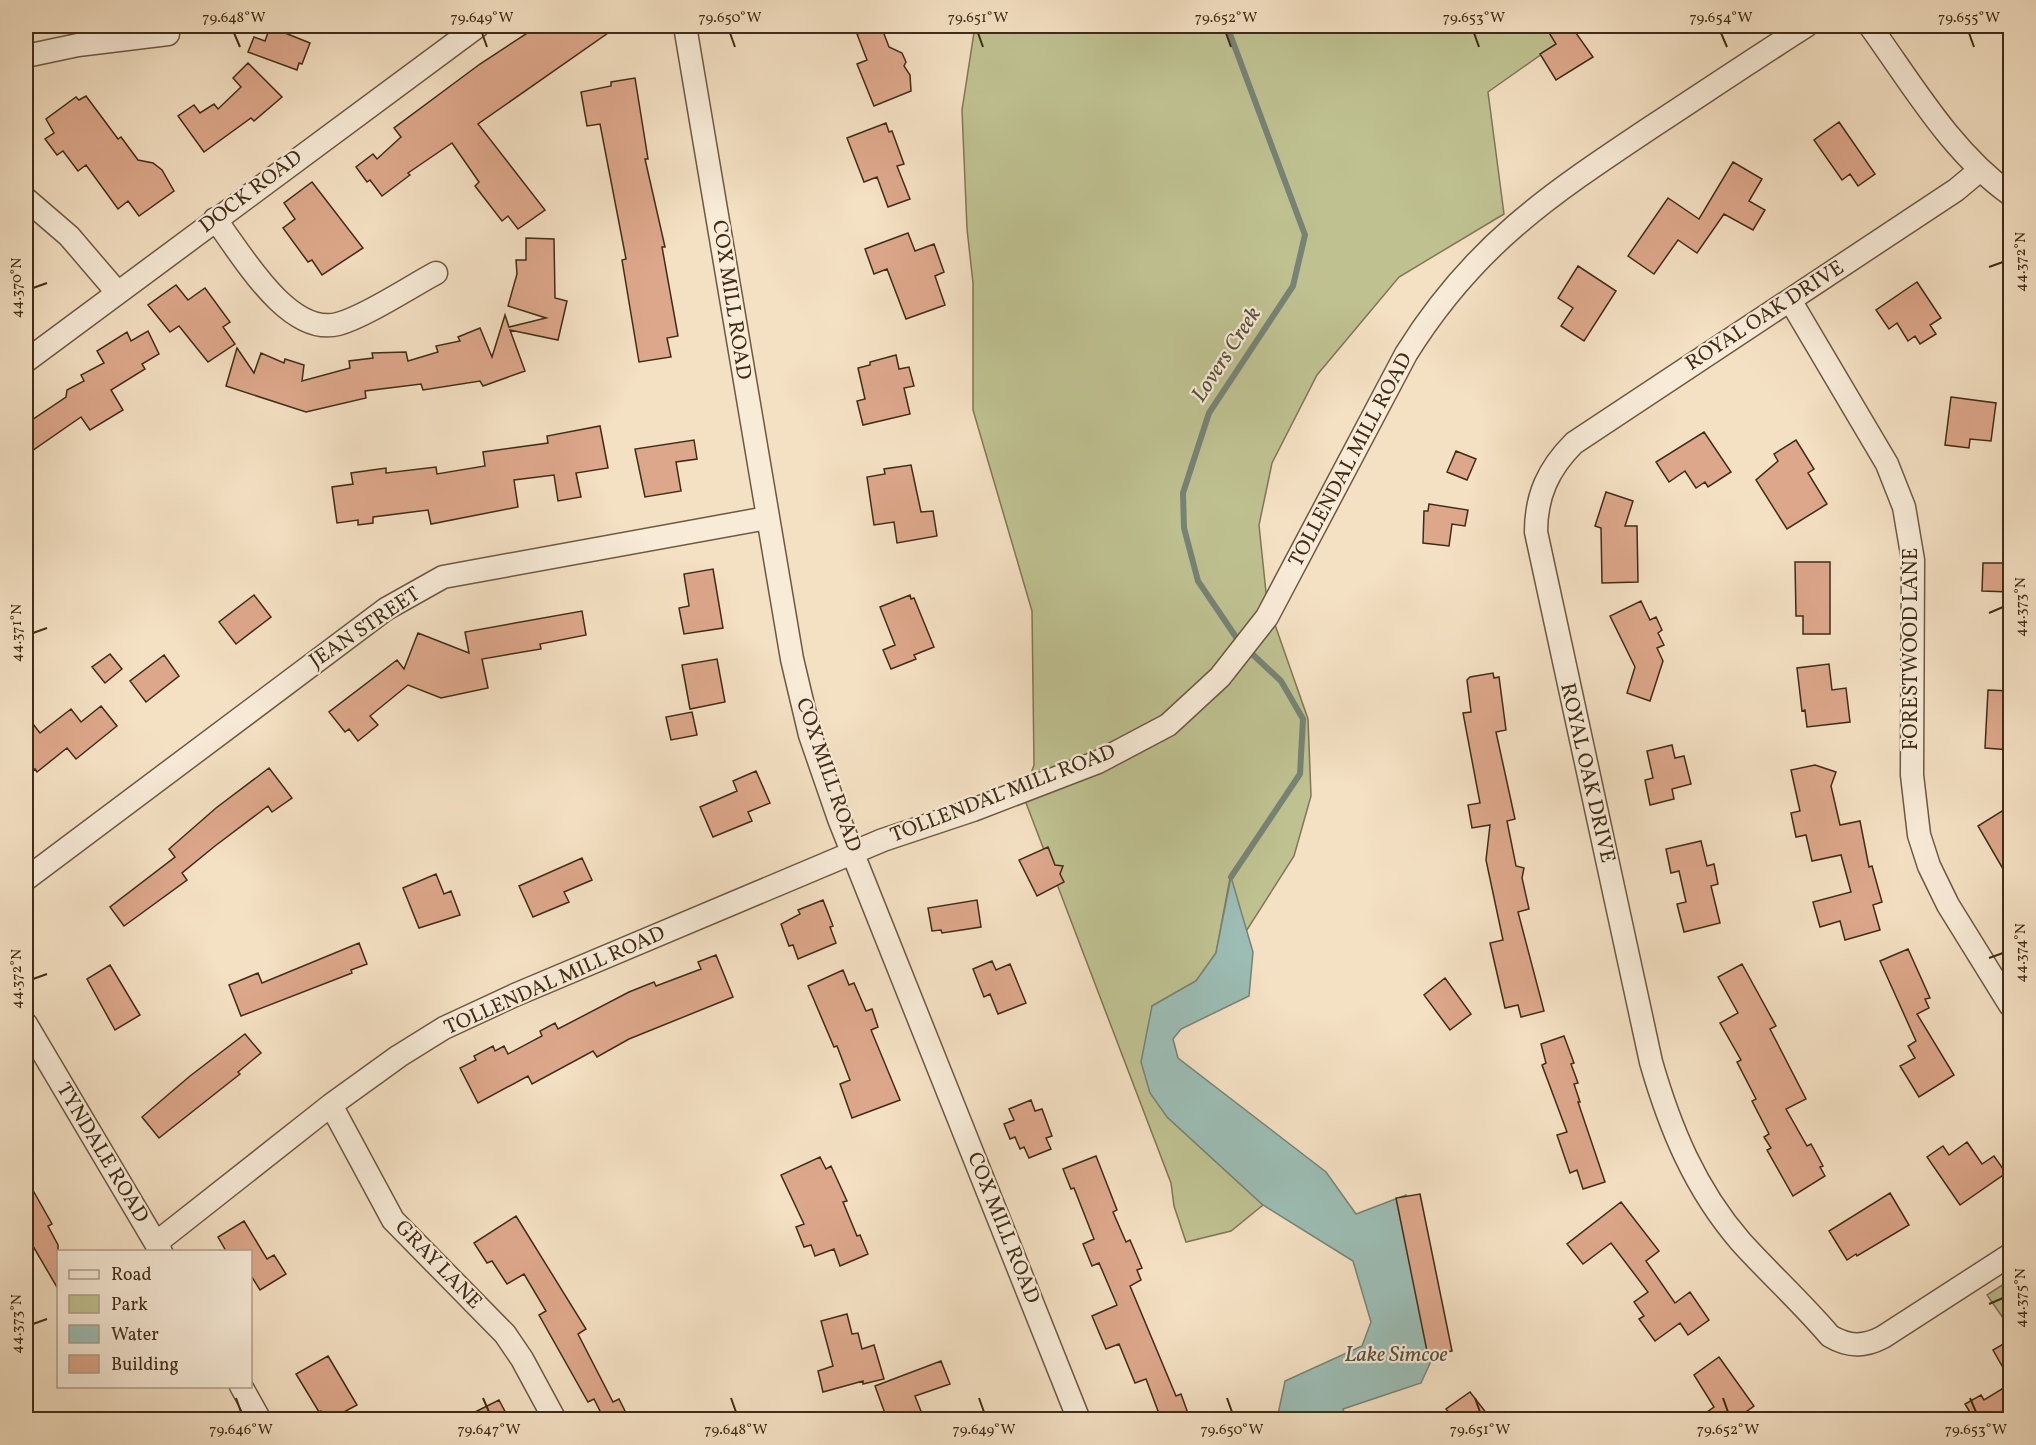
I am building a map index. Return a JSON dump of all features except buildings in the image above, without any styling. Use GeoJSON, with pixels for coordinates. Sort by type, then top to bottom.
{"type":"FeatureCollection","features":[{"type":"Feature","properties":{"kind":"street","name":"DOCK ROAD"},"geometry":{"type":"LineString","coordinates":[[26,361],[478,26]]}},
{"type":"Feature","properties":{"kind":"street","name":"COX MILL ROAD"},"geometry":{"type":"LineString","coordinates":[[685,26],[767,518],[792,659],[808,726],[853,852],[1079,1419]]}},
{"type":"Feature","properties":{"kind":"street","name":"TOLLENDAL MILL ROAD"},"geometry":{"type":"LineString","coordinates":[[158,1247],[331,1105],[399,1056],[444,1028],[515,995],[853,852],[1098,762],[1168,725],[1220,677],[1267,617],[1406,354],[1432,315],[1469,269],[1503,234],[1553,194],[1806,26]]}},
{"type":"Feature","properties":{"kind":"street"},"geometry":{"type":"LineString","coordinates":[[1870,26],[1942,125],[1980,170],[2010,195]]}},
{"type":"Feature","properties":{"kind":"street"},"geometry":{"type":"LineString","coordinates":[[26,56],[78,45],[168,34]]}},
{"type":"Feature","properties":{"kind":"street","name":"ROYAL OAK DRIVE"},"geometry":{"type":"LineString","coordinates":[[1980,170],[1956,190],[1574,443],[1550,472],[1538,502],[1536,532],[1647,1041],[1668,1118],[1710,1200],[1762,1264],[1830,1336],[1844,1344],[1870,1344],[2010,1255]]}},
{"type":"Feature","properties":{"kind":"street"},"geometry":{"type":"LineString","coordinates":[[26,199],[69,236],[117,292]]}},
{"type":"Feature","properties":{"kind":"street"},"geometry":{"type":"LineString","coordinates":[[215,219],[284,309],[310,324],[338,324],[436,273]]}},
{"type":"Feature","properties":{"kind":"street","name":"FORESTWOOD LANE"},"geometry":{"type":"LineString","coordinates":[[1790,300],[1887,464],[1904,507],[1913,560],[1912,775],[1919,835],[1929,866],[1948,905],[2010,1005]]}},
{"type":"Feature","properties":{"kind":"street","name":"JEAN STREET"},"geometry":{"type":"LineString","coordinates":[[26,879],[386,609],[443,577],[767,518]]}},
{"type":"Feature","properties":{"kind":"street","name":"TYNDALE ROAD"},"geometry":{"type":"LineString","coordinates":[[26,1024],[158,1247]]}},
{"type":"Feature","properties":{"kind":"street","name":"GRAY LANE"},"geometry":{"type":"LineString","coordinates":[[331,1105],[393,1220],[505,1334],[522,1359],[555,1419]]}},
{"type":"Feature","properties":{"kind":"street"},"geometry":{"type":"LineString","coordinates":[[242,1388],[260,1419]]}},
{"type":"Feature","properties":{"kind":"green space"},"geometry":{"type":"Polygon","coordinates":[[[975,26],[1557,26],[1566,37],[1488,92],[1504,214],[1399,277],[1317,375],[1272,463],[1259,525],[1267,602],[1308,719],[1311,796],[1294,856],[1245,933],[1230,878],[1216,953],[1196,981],[1152,1006],[1167,1117],[1263,1205],[1231,1231],[1186,1242],[1174,1206],[1171,1183],[1023,795],[1034,765],[1032,611],[973,410],[973,283],[967,229],[962,110],[975,26]]]}},
{"type":"Feature","properties":{"kind":"green space"},"geometry":{"type":"Polygon","coordinates":[[[2010,1280],[2010,1328],[1987,1295],[2010,1280]]]}},
{"type":"Feature","properties":{"kind":"water","name":"Lake Simcoe"},"geometry":{"type":"Polygon","coordinates":[[[1231,877],[1253,952],[1249,996],[1181,1029],[1173,1039],[1178,1058],[1326,1172],[1356,1214],[1406,1195],[1432,1359],[1421,1383],[1343,1409],[1346,1419],[1277,1419],[1285,1381],[1362,1346],[1371,1322],[1353,1261],[1263,1205],[1167,1117],[1150,1093],[1141,1062],[1152,1006],[1196,981],[1216,953],[1231,877]]]}},
{"type":"Feature","properties":{"kind":"waterway","name":"Lovers Creek"},"geometry":{"type":"LineString","coordinates":[[1227,26],[1305,235],[1293,286],[1209,413],[1183,493],[1184,528],[1198,581],[1240,643]]}},
{"type":"Feature","properties":{"kind":"waterway","name":"Lovers Creek"},"geometry":{"type":"LineString","coordinates":[[1231,877],[1300,774],[1303,719],[1281,681],[1248,650]]}}]}
